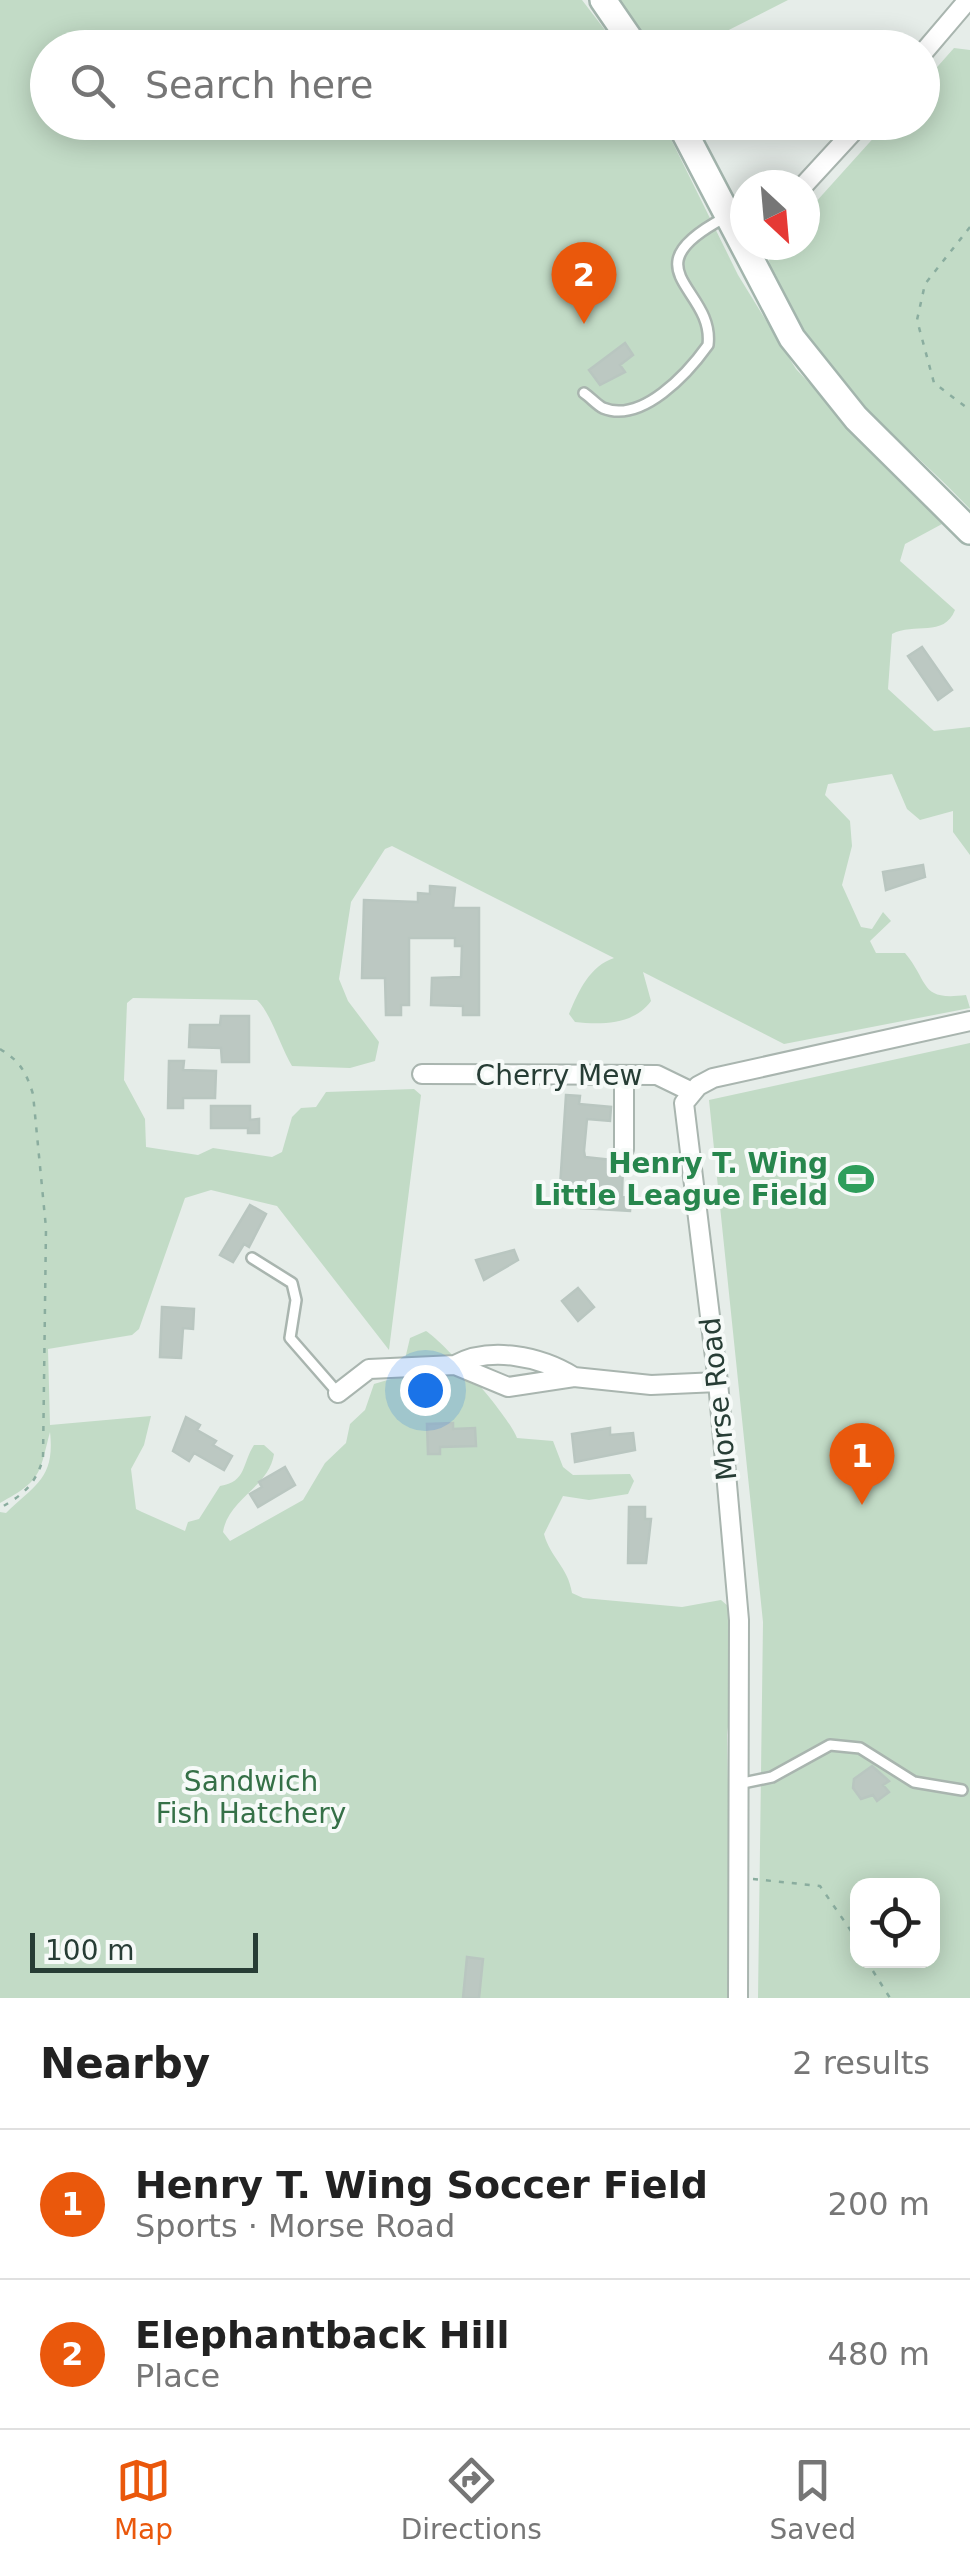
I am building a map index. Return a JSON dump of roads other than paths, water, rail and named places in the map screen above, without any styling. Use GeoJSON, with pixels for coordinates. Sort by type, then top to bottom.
{"type":"FeatureCollection","features":[{"type":"Feature","properties":{"kind":"main road"},"geometry":{"type":"LineString","coordinates":[[602,0],[623,30]]}},
{"type":"Feature","properties":{"kind":"main road"},"geometry":{"type":"LineString","coordinates":[[688,140],[730,219]]}},
{"type":"Feature","properties":{"kind":"main road"},"geometry":{"type":"LineString","coordinates":[[750,260],[768,300],[819,376],[970,531]]}},
{"type":"Feature","properties":{"kind":"street"},"geometry":{"type":"LineString","coordinates":[[940,33],[968,0]]}},
{"type":"Feature","properties":{"kind":"street"},"geometry":{"type":"LineString","coordinates":[[818,170],[845,140]]}},
{"type":"Feature","properties":{"kind":"street"},"geometry":{"type":"LineString","coordinates":[[692,1092],[712,1078],[970,1021]]}},
{"type":"Feature","properties":{"kind":"street","name":"Cherry Mew"},"geometry":{"type":"LineString","coordinates":[[422,1074],[670,1078],[692,1092]]}},
{"type":"Feature","properties":{"kind":"street"},"geometry":{"type":"LineString","coordinates":[[624,1076],[624,1148]]}},
{"type":"Feature","properties":{"kind":"street","name":"Morse Road"},"geometry":{"type":"LineString","coordinates":[[692,1092],[684,1111],[718,1382],[739,1620],[738,1998]]}},
{"type":"Feature","properties":{"kind":"street"},"geometry":{"type":"LineString","coordinates":[[338,1393],[369,1368],[454,1365],[480,1354],[544,1362],[574,1377]]}},
{"type":"Feature","properties":{"kind":"street"},"geometry":{"type":"LineString","coordinates":[[454,1365],[508,1387],[574,1377],[652,1385],[718,1382]]}},
{"type":"Feature","properties":{"kind":"lane"},"geometry":{"type":"LineString","coordinates":[[584,393],[603,408],[634,409],[648,403],[700,356],[708,346],[706,322],[681,282],[679,258],[689,240],[730,231]]}},
{"type":"Feature","properties":{"kind":"lane"},"geometry":{"type":"LineString","coordinates":[[252,1258],[292,1283],[296,1300],[290,1338],[338,1393]]}},
{"type":"Feature","properties":{"kind":"lane"},"geometry":{"type":"LineString","coordinates":[[738,1784],[772,1778],[830,1745],[860,1748],[914,1782],[962,1790]]}},
{"type":"Feature","properties":{"kind":"place","name":"Elephantback Hill"},"geometry":{"type":"Point","coordinates":[584,324]}},
{"type":"Feature","properties":{"kind":"place","name":"Henry T. Wing Little League Field"},"geometry":{"type":"Point","coordinates":[856,1179]}},
{"type":"Feature","properties":{"kind":"place","name":"Henry T. Wing Soccer Field"},"geometry":{"type":"Point","coordinates":[862,1505]}},
{"type":"Feature","properties":{"kind":"park label","name":"Sandwich Fish Hatchery"},"geometry":{"type":"Point","coordinates":[251,1797]}}]}
